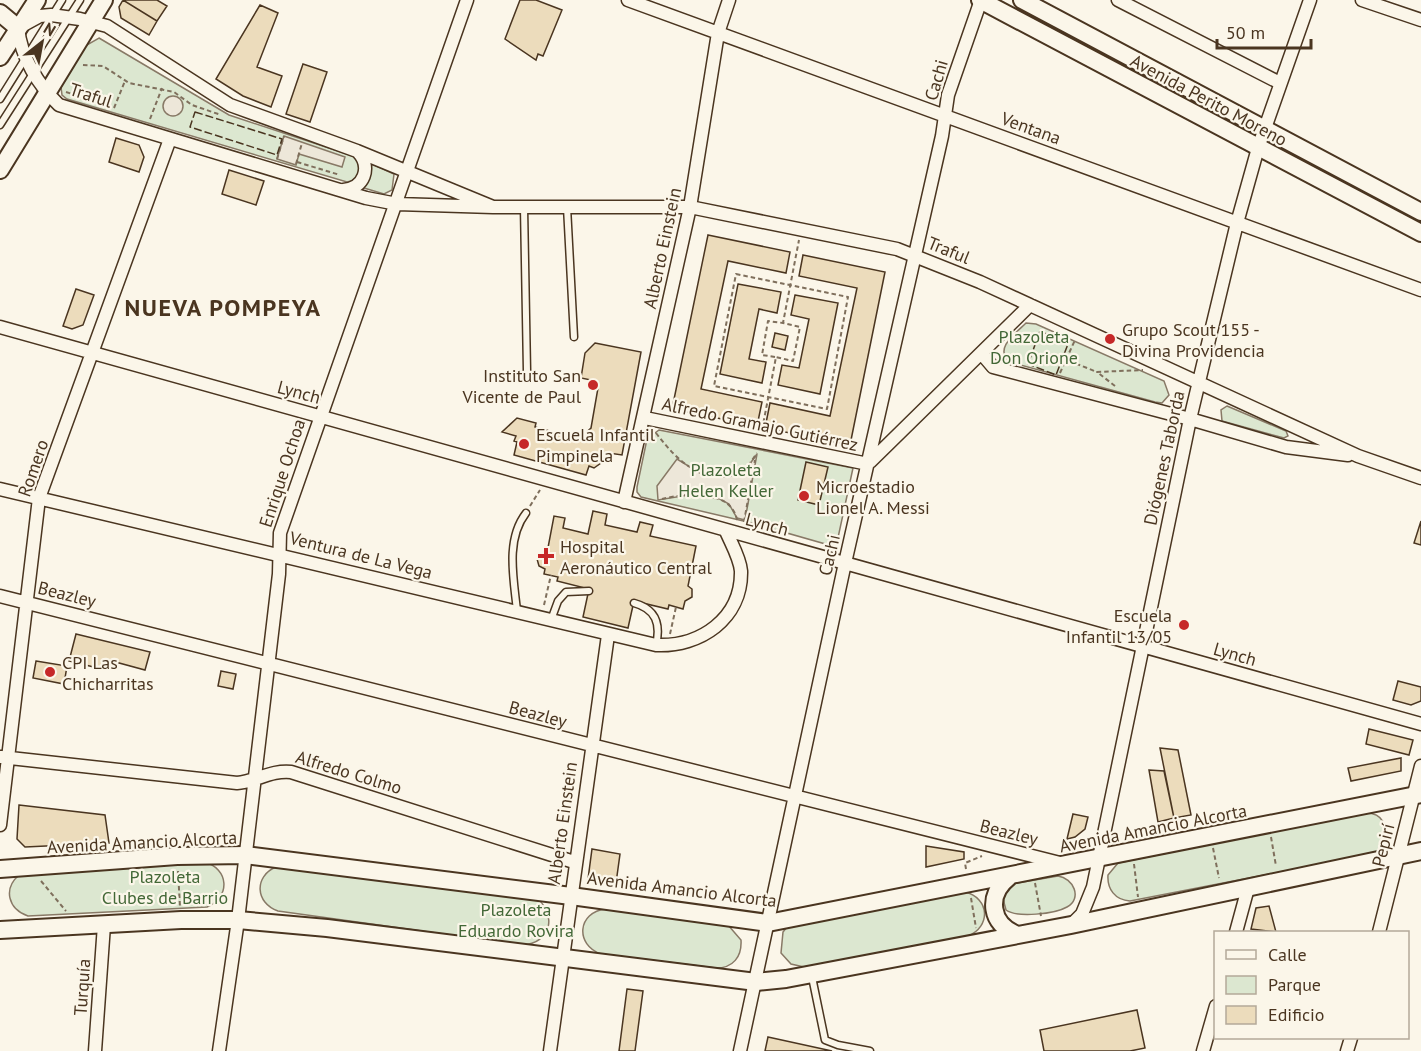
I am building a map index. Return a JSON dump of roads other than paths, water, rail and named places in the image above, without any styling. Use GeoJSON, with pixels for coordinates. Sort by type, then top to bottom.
{"type":"FeatureCollection","features":[{"type":"Feature","properties":{"kind":"main road"},"geometry":{"type":"LineString","coordinates":[[0,57],[37,0]]}},
{"type":"Feature","properties":{"kind":"main road"},"geometry":{"type":"LineString","coordinates":[[0,170],[55,92],[104,0]]}},
{"type":"Feature","properties":{"kind":"main road","name":"Avenida Perito Moreno"},"geometry":{"type":"LineString","coordinates":[[980,0],[1421,233]]}},
{"type":"Feature","properties":{"kind":"main road","name":"Avenida Perito Moreno"},"geometry":{"type":"LineString","coordinates":[[1022,0],[1421,212]]}},
{"type":"Feature","properties":{"kind":"main road"},"geometry":{"type":"LineString","coordinates":[[0,13],[18,28]]}},
{"type":"Feature","properties":{"kind":"main road","name":"Avenida Amancio Alcorta"},"geometry":{"type":"LineString","coordinates":[[0,869],[177,856],[245,855],[768,923],[1417,795]]}},
{"type":"Feature","properties":{"kind":"main road"},"geometry":{"type":"LineString","coordinates":[[0,930],[181,920],[238,920],[756,982],[812,974],[1071,925],[1421,850]]}},
{"type":"Feature","properties":{"kind":"main road"},"geometry":{"type":"LineString","coordinates":[[1009,877],[996,891],[994,909],[1002,926],[1018,935]]}},
{"type":"Feature","properties":{"kind":"street","name":"Enrique Ochoa"},"geometry":{"type":"LineString","coordinates":[[219,1051],[255,780],[279,574],[280,533],[319,416],[397,204],[467,0]]}},
{"type":"Feature","properties":{"kind":"street","name":"Ventana"},"geometry":{"type":"LineString","coordinates":[[628,0],[1421,290]]}},
{"type":"Feature","properties":{"kind":"street","name":"Alberto Einstein"},"geometry":{"type":"LineString","coordinates":[[630,503],[645,418],[690,207],[718,33],[729,0]]}},
{"type":"Feature","properties":{"kind":"street","name":"Cachi"},"geometry":{"type":"LineString","coordinates":[[740,1051],[948,95],[980,0]]}},
{"type":"Feature","properties":{"kind":"street"},"geometry":{"type":"LineString","coordinates":[[1118,0],[1280,83]]}},
{"type":"Feature","properties":{"kind":"street","name":"Diógenes Taborda"},"geometry":{"type":"LineString","coordinates":[[1071,925],[1082,914],[1090,898],[1190,419],[1237,223],[1258,148],[1310,0]]}},
{"type":"Feature","properties":{"kind":"street"},"geometry":{"type":"LineString","coordinates":[[1362,0],[1421,20]]}},
{"type":"Feature","properties":{"kind":"street"},"geometry":{"type":"LineString","coordinates":[[18,28],[40,16],[51,15]]}},
{"type":"Feature","properties":{"kind":"street","name":"Traful"},"geometry":{"type":"LineString","coordinates":[[51,15],[91,21],[112,29],[230,105],[357,151],[493,207]]}},
{"type":"Feature","properties":{"kind":"street","name":"Traful"},"geometry":{"type":"LineString","coordinates":[[18,28],[20,47],[25,57],[34,72],[55,92],[58,105],[170,139],[343,185],[397,204],[493,207],[690,207],[897,249],[1030,305],[1358,456],[1421,478]]}},
{"type":"Feature","properties":{"kind":"street","name":"Romero"},"geometry":{"type":"LineString","coordinates":[[0,825],[4,757],[39,498],[94,354],[170,139]]}},
{"type":"Feature","properties":{"kind":"street"},"geometry":{"type":"LineString","coordinates":[[343,185],[356,186],[363,178],[365,163],[357,151]]}},
{"type":"Feature","properties":{"kind":"street"},"geometry":{"type":"LineString","coordinates":[[868,464],[1030,305]]}},
{"type":"Feature","properties":{"kind":"street","name":"Lynch"},"geometry":{"type":"LineString","coordinates":[[0,327],[1421,724]]}},
{"type":"Feature","properties":{"kind":"street","name":"Traful"},"geometry":{"type":"LineString","coordinates":[[982,354],[993,367],[1286,447],[1358,456]]}},
{"type":"Feature","properties":{"kind":"street","name":"Alfredo Gramajo Gutiérrez"},"geometry":{"type":"LineString","coordinates":[[645,418],[758,448],[868,464]]}},
{"type":"Feature","properties":{"kind":"street","name":"Ventura de La Vega"},"geometry":{"type":"LineString","coordinates":[[0,489],[278,553],[608,635],[667,645]]}},
{"type":"Feature","properties":{"kind":"street"},"geometry":{"type":"LineString","coordinates":[[667,645],[702,637],[718,627],[730,611],[741,571],[735,534]]}},
{"type":"Feature","properties":{"kind":"street","name":"Beazley"},"geometry":{"type":"LineString","coordinates":[[0,596],[591,747],[797,796],[1067,865]]}},
{"type":"Feature","properties":{"kind":"street","name":"Alberto Einstein"},"geometry":{"type":"LineString","coordinates":[[550,1051],[574,862],[608,635]]}},
{"type":"Feature","properties":{"kind":"street","name":"Alfredo Colmo"},"geometry":{"type":"LineString","coordinates":[[4,757],[237,783],[255,780],[278,771],[291,772],[574,862]]}},
{"type":"Feature","properties":{"kind":"street","name":"Pepirí"},"geometry":{"type":"LineString","coordinates":[[1380,931],[1417,795],[1421,766]]}},
{"type":"Feature","properties":{"kind":"street"},"geometry":{"type":"LineString","coordinates":[[1237,931],[1248,888]]}},
{"type":"Feature","properties":{"kind":"street","name":"Turquía"},"geometry":{"type":"LineString","coordinates":[[95,1051],[104,926]]}},
{"type":"Feature","properties":{"kind":"street"},"geometry":{"type":"LineString","coordinates":[[1203,1051],[1214,1010]]}},
{"type":"Feature","properties":{"kind":"lane"},"geometry":{"type":"LineString","coordinates":[[0,99],[62,0]]}},
{"type":"Feature","properties":{"kind":"lane"},"geometry":{"type":"LineString","coordinates":[[0,125],[80,0]]}},
{"type":"Feature","properties":{"kind":"lane"},"geometry":{"type":"LineString","coordinates":[[524,207],[527,371]]}},
{"type":"Feature","properties":{"kind":"lane"},"geometry":{"type":"LineString","coordinates":[[567,207],[574,337]]}},
{"type":"Feature","properties":{"kind":"lane"},"geometry":{"type":"LineString","coordinates":[[517,611],[513,553],[516,530],[526,513]]}},
{"type":"Feature","properties":{"kind":"lane"},"geometry":{"type":"LineString","coordinates":[[546,618],[566,592],[576,589],[589,591]]}},
{"type":"Feature","properties":{"kind":"lane"},"geometry":{"type":"LineString","coordinates":[[634,603],[646,607],[657,619],[667,645]]}},
{"type":"Feature","properties":{"kind":"lane"},"geometry":{"type":"LineString","coordinates":[[812,974],[825,1040],[870,1051]]}},
{"type":"Feature","properties":{"kind":"place","name":"Grupo Scout 155 - Divina Providencia"},"geometry":{"type":"Point","coordinates":[1110,339]}},
{"type":"Feature","properties":{"kind":"place","name":"Instituto San Vicente de Paul"},"geometry":{"type":"Point","coordinates":[593,385]}},
{"type":"Feature","properties":{"kind":"place","name":"Escuela Infantil Pimpinela"},"geometry":{"type":"Point","coordinates":[524,444]}},
{"type":"Feature","properties":{"kind":"place","name":"Microestadio Lionel A. Messi"},"geometry":{"type":"Point","coordinates":[804,496]}},
{"type":"Feature","properties":{"kind":"place","name":"Hospital Aeronáutico Central"},"geometry":{"type":"Point","coordinates":[546,556]}},
{"type":"Feature","properties":{"kind":"place","name":"Escuela Infantil 13/05"},"geometry":{"type":"Point","coordinates":[1184,625]}},
{"type":"Feature","properties":{"kind":"place","name":"CPI Las Chicharritas"},"geometry":{"type":"Point","coordinates":[50,672]}},
{"type":"Feature","properties":{"kind":"district","name":"NUEVA POMPEYA"},"geometry":{"type":"Point","coordinates":[223,307]}},
{"type":"Feature","properties":{"kind":"park label","name":"Plazoleta Don Orione"},"geometry":{"type":"Point","coordinates":[1034,346]}},
{"type":"Feature","properties":{"kind":"park label","name":"Plazoleta Helen Keller"},"geometry":{"type":"Point","coordinates":[726,479]}},
{"type":"Feature","properties":{"kind":"park label","name":"Plazoleta Clubes de Barrio"},"geometry":{"type":"Point","coordinates":[165,886]}},
{"type":"Feature","properties":{"kind":"park label","name":"Plazoleta Eduardo Rovira"},"geometry":{"type":"Point","coordinates":[516,919]}}]}
